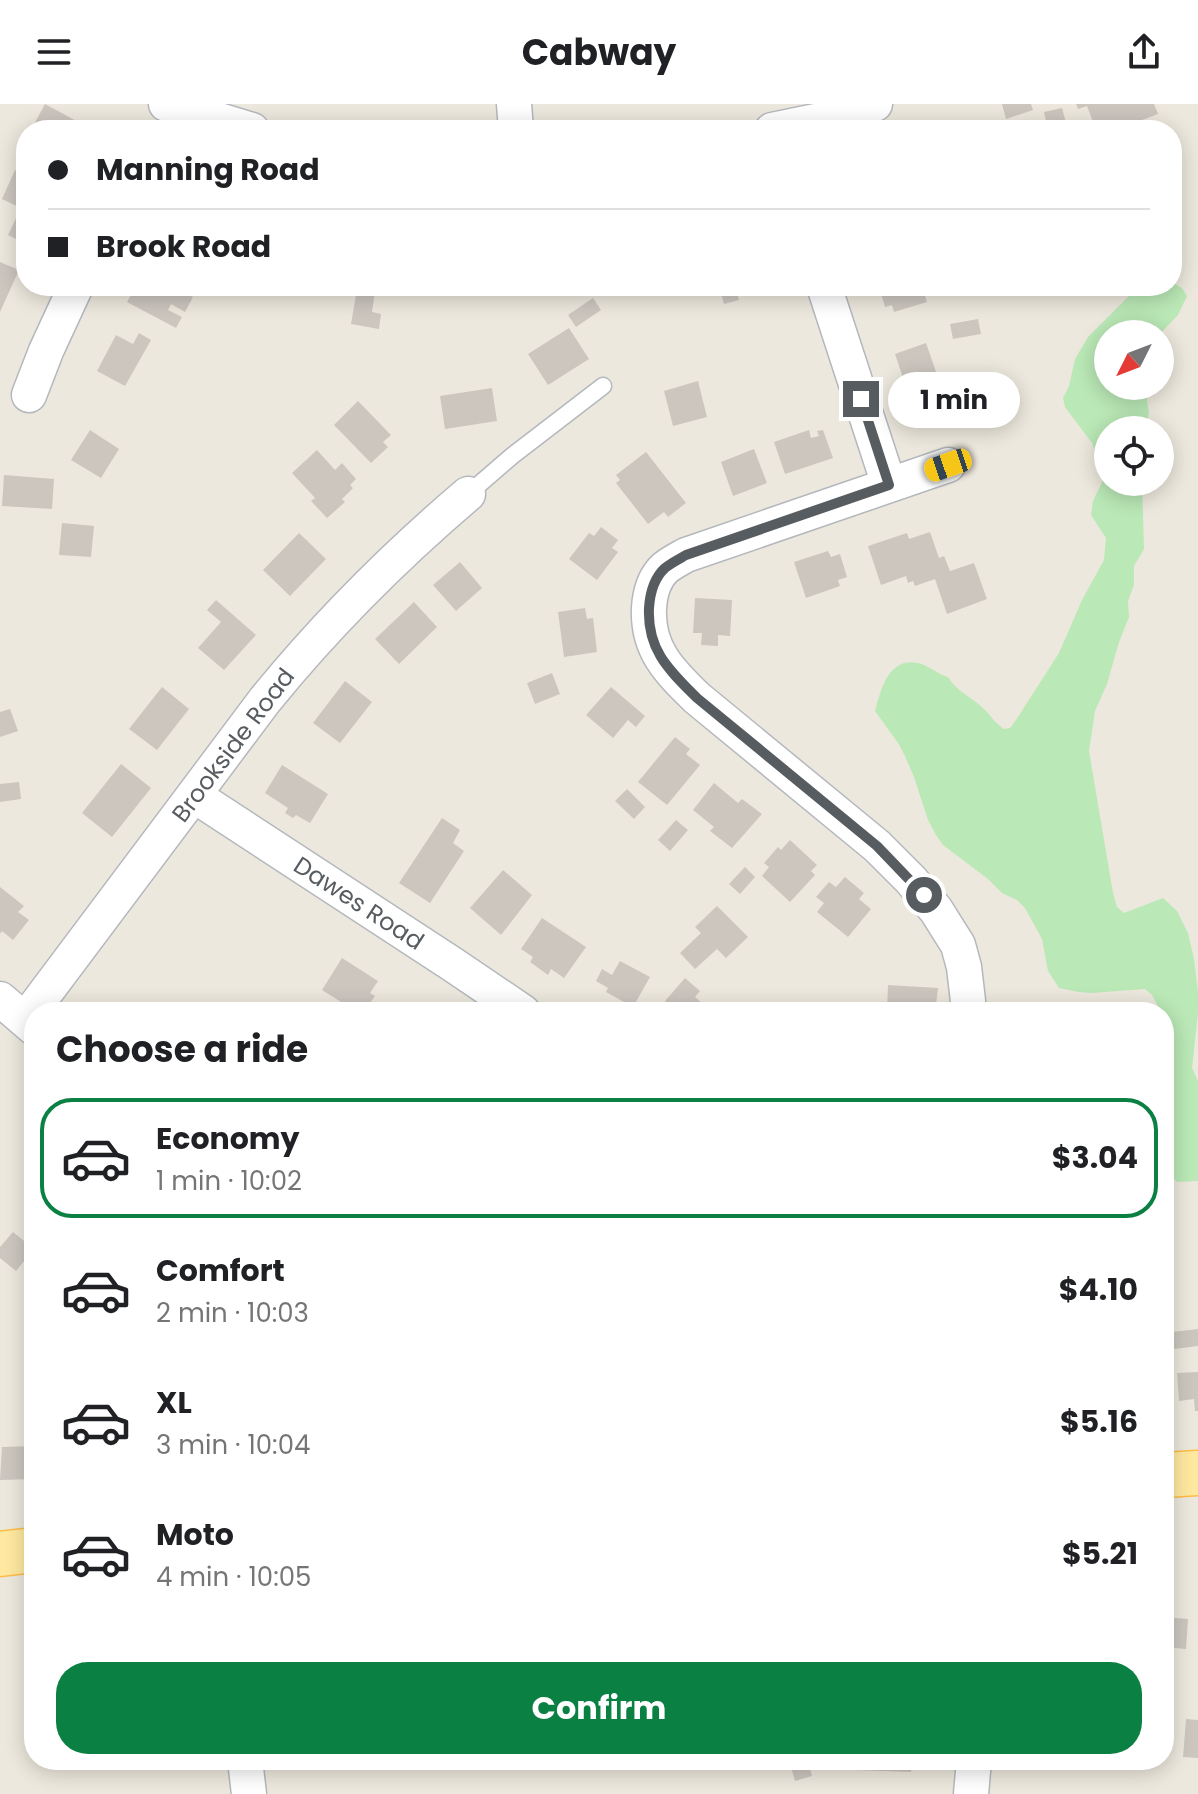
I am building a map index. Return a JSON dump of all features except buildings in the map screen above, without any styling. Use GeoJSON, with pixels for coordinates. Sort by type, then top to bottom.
{"type":"FeatureCollection","features":[{"type":"Feature","properties":{"kind":"main road"},"geometry":{"type":"LineString","coordinates":[[1174,1474],[1198,1473]]}},
{"type":"Feature","properties":{"kind":"main road"},"geometry":{"type":"LineString","coordinates":[[0,1554],[24,1551]]}},
{"type":"Feature","properties":{"kind":"street"},"geometry":{"type":"LineString","coordinates":[[821,120],[875,104]]}},
{"type":"Feature","properties":{"kind":"street"},"geometry":{"type":"LineString","coordinates":[[173,115],[199,120]]}},
{"type":"Feature","properties":{"kind":"street"},"geometry":{"type":"LineString","coordinates":[[29,395],[71,296]]}},
{"type":"Feature","properties":{"kind":"street"},"geometry":{"type":"LineString","coordinates":[[827,296],[889,485]]}},
{"type":"Feature","properties":{"kind":"street"},"geometry":{"type":"LineString","coordinates":[[948,465],[686,555],[663,570],[650,592],[649,618],[652,638],[671,673],[877,846],[936,910],[958,945],[968,1002]]}},
{"type":"Feature","properties":{"kind":"street","name":"Brookside Road"},"geometry":{"type":"LineString","coordinates":[[31,1002],[195,796],[301,655],[410,545],[468,494]]}},
{"type":"Feature","properties":{"kind":"street","name":"Dawes Road"},"geometry":{"type":"LineString","coordinates":[[195,796],[508,1002]]}},
{"type":"Feature","properties":{"kind":"street"},"geometry":{"type":"LineString","coordinates":[[246,1770],[249,1794]]}},
{"type":"Feature","properties":{"kind":"street"},"geometry":{"type":"LineString","coordinates":[[971,1794],[973,1770]]}},
{"type":"Feature","properties":{"kind":"lane"},"geometry":{"type":"LineString","coordinates":[[468,494],[603,386]]}},
{"type":"Feature","properties":{"kind":"green space"},"geometry":{"type":"Polygon","coordinates":[[[1182,288],[1187,296],[1173,320],[1105,320],[1129,296],[1182,296],[1182,288]]]}},
{"type":"Feature","properties":{"kind":"green space"},"geometry":{"type":"Polygon","coordinates":[[[1094,331],[1094,400],[1147,400],[1148,416],[1094,416],[1094,449],[1065,407],[1063,398],[1075,359],[1094,331]]]}},
{"type":"Feature","properties":{"kind":"green space"},"geometry":{"type":"Polygon","coordinates":[[[1095,496],[1142,496],[1144,549],[1134,566],[1134,585],[1128,601],[1129,617],[1095,711],[1089,751],[1117,907],[1124,913],[1163,898],[1177,911],[1188,933],[1198,992],[1192,1068],[1198,1081],[1198,1181],[1177,1182],[1174,1179],[1174,1002],[1156,1002],[1145,989],[1091,993],[1059,988],[1048,971],[1042,939],[1025,908],[943,845],[936,835],[904,754],[875,711],[883,685],[893,670],[908,662],[918,663],[948,677],[1004,729],[1010,728],[1059,653],[1104,560],[1106,538],[1091,515],[1095,496]]]}},
{"type":"Feature","properties":{"kind":"route"},"geometry":{"type":"LineString","coordinates":[[861,399],[889,485],[686,555],[663,570],[650,592],[649,618],[652,638],[671,673],[697,698],[877,846],[924,895]]}}]}
